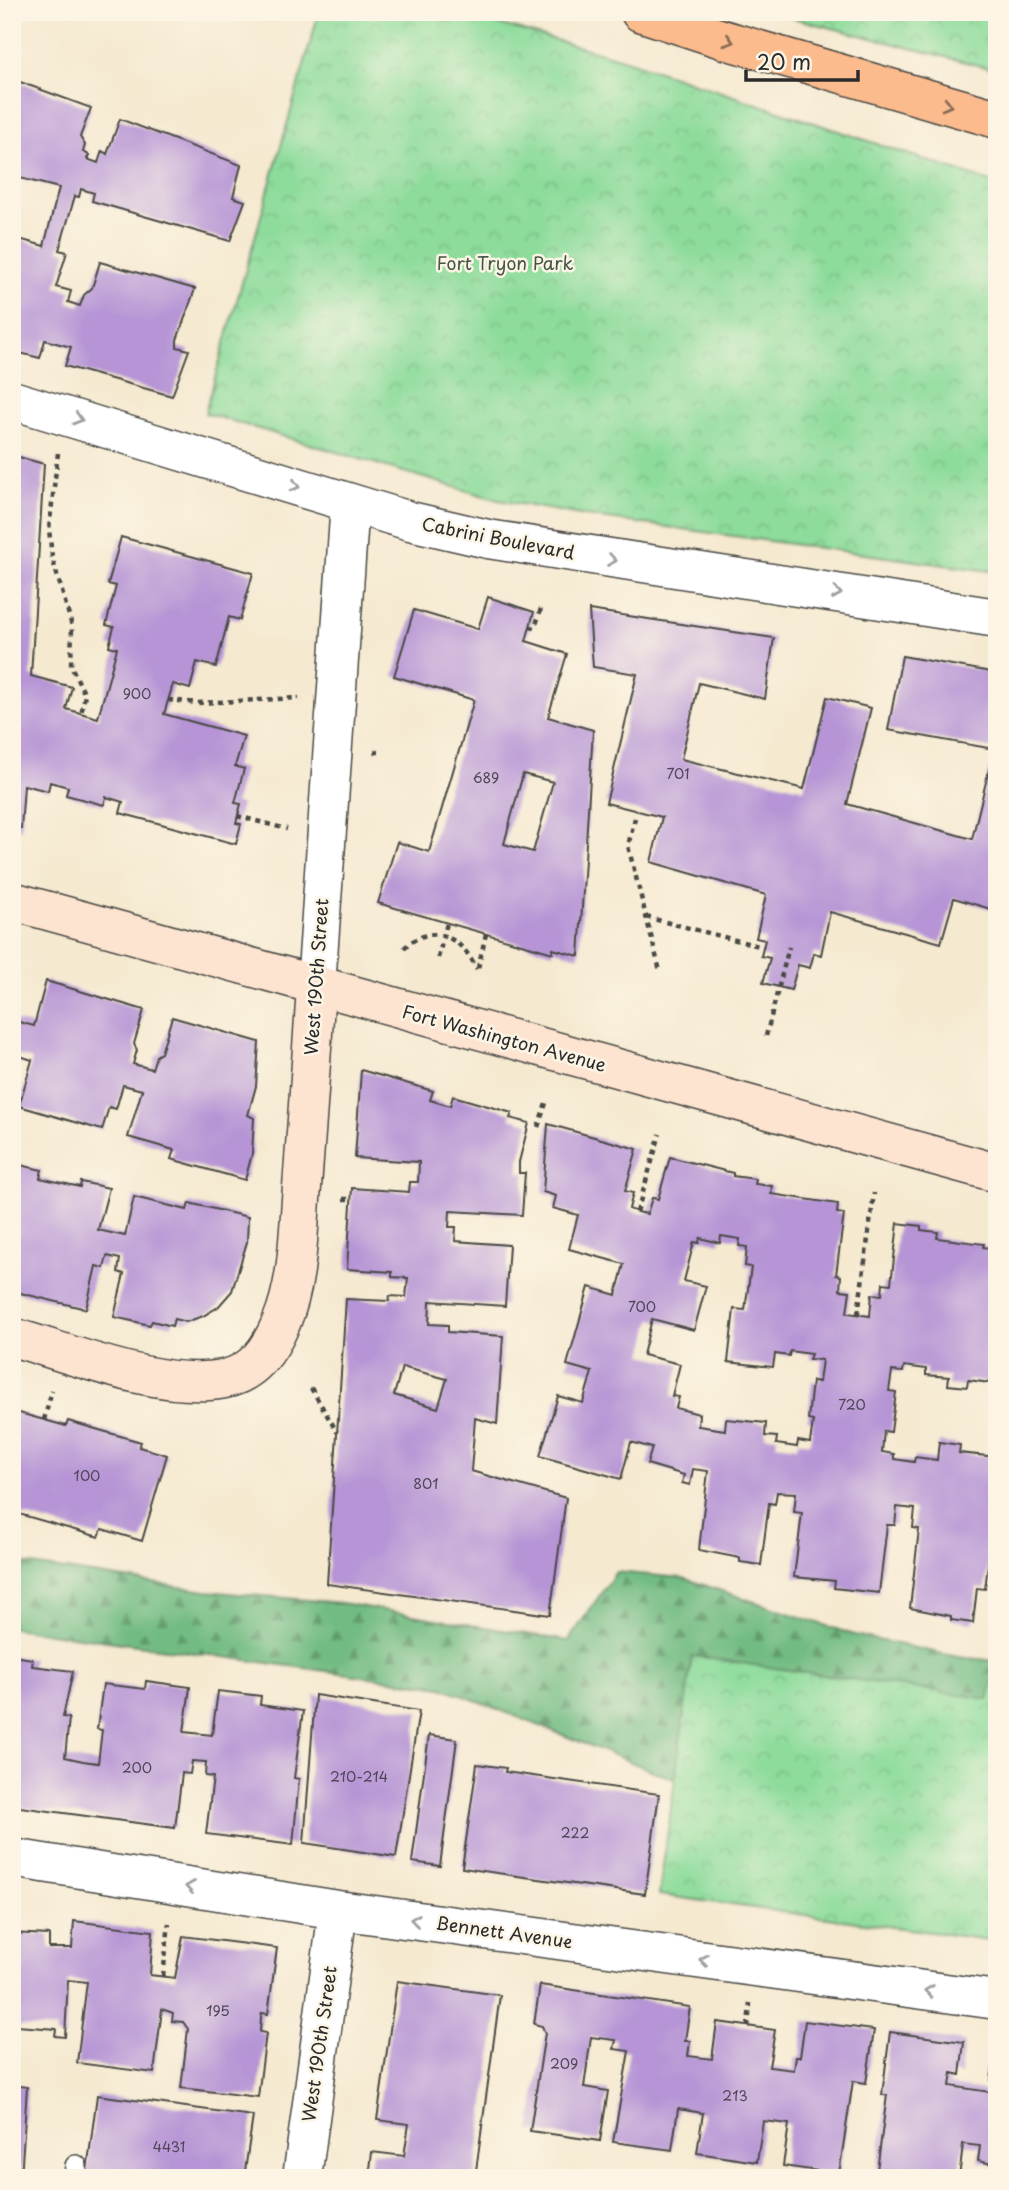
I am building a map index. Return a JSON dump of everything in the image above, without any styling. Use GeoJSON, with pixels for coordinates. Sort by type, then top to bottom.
{"type":"FeatureCollection","features":[{"type":"Feature","properties":{"kind":"highway"},"geometry":{"type":"LineString","coordinates":[[640,12],[765,52],[997,119]]}},
{"type":"Feature","properties":{"kind":"street","name":"Cabrini Boulevard"},"geometry":{"type":"LineString","coordinates":[[12,400],[410,521],[500,542],[997,618]]}},
{"type":"Feature","properties":{"kind":"street","name":"West 190th Street"},"geometry":{"type":"LineString","coordinates":[[12,1337],[132,1371],[182,1380],[222,1379],[243,1373],[265,1352],[282,1321],[297,1255],[350,503]]}},
{"type":"Feature","properties":{"kind":"street","name":"Fort Washington Avenue"},"geometry":{"type":"LineString","coordinates":[[12,901],[997,1173]]}},
{"type":"Feature","properties":{"kind":"street","name":"Bennett Avenue"},"geometry":{"type":"LineString","coordinates":[[12,1858],[338,1910],[997,2000]]}},
{"type":"Feature","properties":{"kind":"street","name":"West 190th Street"},"geometry":{"type":"LineString","coordinates":[[302,2178],[338,1910]]}},
{"type":"Feature","properties":{"kind":"path"},"geometry":{"type":"LineString","coordinates":[[58,453],[49,529],[52,556],[72,626],[71,666],[85,695],[81,714]]}},
{"type":"Feature","properties":{"kind":"path"},"geometry":{"type":"LineString","coordinates":[[530,627],[535,628],[542,605]]}},
{"type":"Feature","properties":{"kind":"path"},"geometry":{"type":"LineString","coordinates":[[168,700],[197,703],[299,698]]}},
{"type":"Feature","properties":{"kind":"path"},"geometry":{"type":"LineString","coordinates":[[374,752],[382,752]]}},
{"type":"Feature","properties":{"kind":"path"},"geometry":{"type":"LineString","coordinates":[[237,816],[287,829]]}},
{"type":"Feature","properties":{"kind":"path"},"geometry":{"type":"LineString","coordinates":[[635,818],[628,846],[660,971]]}},
{"type":"Feature","properties":{"kind":"path"},"geometry":{"type":"LineString","coordinates":[[645,917],[763,947]]}},
{"type":"Feature","properties":{"kind":"path"},"geometry":{"type":"LineString","coordinates":[[438,958],[447,923]]}},
{"type":"Feature","properties":{"kind":"path"},"geometry":{"type":"LineString","coordinates":[[404,948],[415,937],[427,934],[444,936],[458,942],[469,952],[477,969],[486,934]]}},
{"type":"Feature","properties":{"kind":"path"},"geometry":{"type":"LineString","coordinates":[[766,1036],[789,947]]}},
{"type":"Feature","properties":{"kind":"path"},"geometry":{"type":"LineString","coordinates":[[538,1127],[546,1102]]}},
{"type":"Feature","properties":{"kind":"path"},"geometry":{"type":"LineString","coordinates":[[638,1212],[660,1134]]}},
{"type":"Feature","properties":{"kind":"path"},"geometry":{"type":"LineString","coordinates":[[858,1314],[874,1193]]}},
{"type":"Feature","properties":{"kind":"path"},"geometry":{"type":"LineString","coordinates":[[343,1199],[352,1199]]}},
{"type":"Feature","properties":{"kind":"path"},"geometry":{"type":"LineString","coordinates":[[311,1388],[337,1432]]}},
{"type":"Feature","properties":{"kind":"path"},"geometry":{"type":"LineString","coordinates":[[44,1420],[52,1390]]}},
{"type":"Feature","properties":{"kind":"path"},"geometry":{"type":"LineString","coordinates":[[163,1976],[169,1923]]}},
{"type":"Feature","properties":{"kind":"path"},"geometry":{"type":"LineString","coordinates":[[748,2027],[751,1998]]}},
{"type":"Feature","properties":{"kind":"green space","name":"Fort Tryon Park"},"geometry":{"type":"Polygon","coordinates":[[[319,12],[456,12],[623,59],[997,184],[997,572],[586,516],[498,500],[205,413],[319,12]]]}},
{"type":"Feature","properties":{"kind":"green space"},"geometry":{"type":"Polygon","coordinates":[[[769,12],[997,12],[997,70],[769,12]]]}},
{"type":"Feature","properties":{"kind":"green space"},"geometry":{"type":"Polygon","coordinates":[[[12,1562],[206,1591],[341,1603],[568,1641],[616,1572],[683,1578],[854,1635],[958,1657],[997,1661],[997,1914],[759,1813],[442,1687],[12,1628],[12,1562]]]}},
{"type":"Feature","properties":{"kind":"green space"},"geometry":{"type":"Polygon","coordinates":[[[692,1656],[988,1699],[997,1667],[997,1941],[659,1895],[692,1656]]]}},
{"type":"Feature","properties":{"kind":"building"},"geometry":{"type":"Polygon","coordinates":[[[12,79],[91,108],[80,137],[85,145],[83,152],[89,155],[87,159],[98,163],[102,151],[107,154],[120,119],[241,165],[233,197],[245,201],[230,241],[92,201],[94,193],[81,189],[79,197],[75,196],[59,250],[67,252],[56,287],[71,291],[68,302],[80,306],[84,295],[92,288],[100,262],[195,289],[177,340],[177,347],[189,350],[172,396],[65,366],[71,347],[45,340],[40,358],[12,351],[12,237],[44,246],[59,188],[12,176],[12,79]]]}},
{"type":"Feature","properties":{"kind":"building"},"geometry":{"type":"Polygon","coordinates":[[[12,455],[44,464],[31,676],[72,687],[66,709],[98,718],[117,648],[109,646],[114,627],[106,625],[116,586],[108,584],[121,537],[253,573],[240,620],[229,617],[216,667],[197,662],[190,689],[173,684],[164,714],[244,736],[235,766],[244,769],[235,803],[241,804],[236,823],[241,824],[236,844],[120,813],[123,802],[106,797],[104,805],[66,795],[68,787],[50,782],[48,791],[24,785],[21,829],[12,827],[12,455]]]}},
{"type":"Feature","properties":{"kind":"building"},"geometry":{"type":"Polygon","coordinates":[[[488,597],[534,612],[526,641],[567,654],[548,717],[593,730],[579,956],[553,949],[553,953],[378,903],[397,842],[429,852],[474,700],[394,676],[414,610],[478,629],[488,597]],[[523,774],[504,844],[533,852],[553,782],[523,774]]]}},
{"type":"Feature","properties":{"kind":"building"},"geometry":{"type":"Polygon","coordinates":[[[589,610],[774,638],[765,699],[699,683],[681,759],[804,789],[827,697],[871,708],[847,804],[972,839],[994,749],[888,730],[902,656],[997,673],[997,911],[954,898],[941,943],[830,912],[821,955],[814,953],[810,968],[798,965],[791,990],[763,983],[770,958],[761,956],[765,940],[756,938],[766,895],[651,862],[662,817],[606,803],[637,674],[593,667],[589,610]]]}},
{"type":"Feature","properties":{"kind":"building"},"geometry":{"type":"Polygon","coordinates":[[[46,981],[144,1010],[134,1044],[137,1050],[133,1064],[152,1069],[156,1056],[161,1053],[172,1017],[259,1042],[256,1086],[248,1115],[254,1118],[252,1154],[245,1180],[171,1159],[174,1150],[128,1137],[142,1090],[123,1085],[116,1109],[109,1107],[102,1130],[19,1106],[32,1060],[17,1055],[12,1068],[12,1020],[34,1026],[46,981]]]}},
{"type":"Feature","properties":{"kind":"building"},"geometry":{"type":"Polygon","coordinates":[[[361,1070],[433,1091],[430,1100],[450,1106],[453,1096],[512,1113],[510,1118],[529,1123],[519,1162],[519,1173],[525,1173],[522,1215],[450,1211],[449,1227],[456,1227],[455,1241],[509,1245],[505,1306],[430,1301],[429,1324],[448,1325],[448,1332],[503,1336],[497,1424],[475,1418],[471,1471],[566,1498],[550,1615],[327,1584],[346,1299],[389,1301],[390,1296],[406,1297],[408,1278],[392,1277],[392,1272],[347,1269],[352,1188],[409,1192],[410,1182],[418,1182],[419,1162],[355,1158],[361,1070]],[[402,1367],[394,1395],[438,1408],[447,1379],[402,1367]]]}},
{"type":"Feature","properties":{"kind":"building"},"geometry":{"type":"Polygon","coordinates":[[[548,1124],[637,1149],[625,1191],[633,1193],[629,1209],[637,1212],[647,1214],[652,1198],[658,1199],[670,1157],[733,1173],[733,1176],[756,1179],[755,1184],[772,1186],[771,1194],[838,1204],[837,1213],[844,1214],[836,1275],[841,1276],[840,1290],[850,1291],[847,1313],[870,1316],[872,1294],[882,1295],[883,1283],[891,1284],[898,1223],[921,1226],[921,1230],[938,1232],[937,1238],[984,1244],[983,1247],[997,1249],[997,1298],[993,1324],[997,1324],[997,1384],[968,1380],[967,1387],[948,1385],[949,1377],[926,1375],[926,1369],[904,1366],[903,1372],[892,1371],[889,1391],[896,1392],[891,1432],[884,1431],[882,1452],[894,1454],[894,1459],[914,1462],[915,1457],[937,1460],[939,1442],[960,1445],[959,1453],[997,1457],[997,1492],[985,1589],[977,1588],[973,1623],[951,1620],[951,1616],[910,1608],[919,1529],[913,1528],[915,1509],[897,1507],[895,1525],[887,1525],[879,1593],[834,1588],[835,1581],[794,1577],[802,1513],[794,1512],[796,1493],[777,1492],[775,1504],[769,1503],[761,1565],[740,1562],[740,1558],[699,1550],[708,1471],[693,1469],[690,1485],[682,1483],[684,1475],[647,1464],[652,1448],[631,1442],[621,1479],[540,1456],[558,1396],[583,1403],[592,1372],[567,1365],[589,1287],[616,1295],[624,1264],[569,1249],[578,1215],[553,1208],[556,1196],[543,1192],[548,1124]],[[721,1236],[720,1243],[700,1238],[699,1243],[694,1242],[684,1281],[706,1286],[694,1330],[652,1319],[643,1355],[680,1364],[672,1396],[679,1397],[676,1408],[699,1414],[698,1426],[725,1430],[726,1419],[766,1423],[765,1436],[777,1437],[776,1444],[797,1447],[798,1441],[810,1443],[813,1421],[808,1420],[812,1381],[819,1382],[822,1360],[809,1359],[811,1354],[790,1351],[789,1356],[775,1354],[773,1367],[728,1362],[734,1309],[745,1310],[751,1267],[745,1266],[747,1247],[739,1246],[740,1239],[721,1236]]]}},
{"type":"Feature","properties":{"kind":"building"},"geometry":{"type":"Polygon","coordinates":[[[16,1164],[42,1170],[40,1178],[80,1187],[81,1182],[109,1188],[98,1230],[125,1236],[134,1197],[187,1210],[189,1203],[248,1217],[247,1242],[232,1291],[218,1307],[203,1316],[186,1322],[174,1319],[172,1326],[152,1321],[150,1325],[114,1317],[124,1274],[118,1272],[120,1259],[107,1256],[104,1268],[96,1266],[86,1309],[12,1291],[12,1260],[16,1244],[12,1244],[12,1179],[16,1164]]]}},
{"type":"Feature","properties":{"kind":"building"},"geometry":{"type":"Polygon","coordinates":[[[12,1411],[66,1426],[68,1421],[141,1442],[139,1447],[167,1455],[142,1541],[102,1529],[99,1537],[12,1512],[12,1411]]]}},
{"type":"Feature","properties":{"kind":"building"},"geometry":{"type":"Polygon","coordinates":[[[12,1656],[33,1659],[32,1666],[73,1671],[63,1717],[69,1718],[65,1757],[83,1761],[98,1763],[102,1730],[97,1729],[103,1684],[145,1689],[146,1681],[190,1687],[184,1732],[212,1735],[218,1691],[261,1696],[260,1705],[303,1711],[294,1778],[299,1779],[293,1845],[206,1834],[213,1777],[205,1776],[206,1762],[192,1761],[190,1774],[182,1773],[175,1828],[12,1806],[12,1656]]]}},
{"type":"Feature","properties":{"kind":"building"},"geometry":{"type":"Polygon","coordinates":[[[315,1695],[419,1711],[396,1857],[304,1843],[315,1695]]]}},
{"type":"Feature","properties":{"kind":"building"},"geometry":{"type":"Polygon","coordinates":[[[429,1735],[457,1739],[440,1866],[412,1862],[429,1735]]]}},
{"type":"Feature","properties":{"kind":"building"},"geometry":{"type":"Polygon","coordinates":[[[477,1764],[506,1768],[505,1772],[659,1794],[645,1894],[462,1868],[477,1764]]]}},
{"type":"Feature","properties":{"kind":"building"},"geometry":{"type":"Polygon","coordinates":[[[74,1921],[153,1931],[150,1975],[175,1978],[183,1936],[277,1948],[268,2014],[262,2013],[261,2017],[260,2032],[266,2033],[258,2097],[181,2088],[188,2029],[183,2022],[172,2021],[173,2013],[162,2009],[154,2073],[77,2063],[87,1982],[68,1980],[65,2037],[55,2036],[56,2029],[17,2026],[17,2033],[12,2033],[12,1933],[49,1935],[49,1948],[72,1948],[74,1921]]]}},
{"type":"Feature","properties":{"kind":"building"},"geometry":{"type":"Polygon","coordinates":[[[397,1981],[500,1995],[475,2178],[369,2178],[372,2152],[404,2156],[409,2124],[377,2120],[397,1981]]]}},
{"type":"Feature","properties":{"kind":"building"},"geometry":{"type":"Polygon","coordinates":[[[540,1985],[690,2007],[685,2041],[690,2041],[688,2056],[712,2059],[717,2022],[775,2030],[769,2067],[794,2070],[796,2057],[800,2057],[805,2021],[874,2030],[866,2083],[853,2081],[839,2174],[783,2166],[789,2124],[763,2121],[757,2162],[697,2153],[703,2113],[678,2109],[672,2150],[613,2142],[629,2051],[614,2049],[616,2040],[591,2037],[584,2087],[608,2091],[600,2141],[530,2131],[545,2033],[542,2026],[534,2024],[540,1985]]]}},
{"type":"Feature","properties":{"kind":"building"},"geometry":{"type":"Polygon","coordinates":[[[890,2032],[964,2042],[960,2075],[952,2073],[950,2086],[997,2093],[997,2154],[993,2164],[978,2161],[980,2146],[963,2144],[959,2178],[876,2178],[887,2095],[882,2095],[890,2032]]]}},
{"type":"Feature","properties":{"kind":"building"},"geometry":{"type":"Polygon","coordinates":[[[997,2051],[997,2081],[991,2080],[997,2051]]]}},
{"type":"Feature","properties":{"kind":"building"},"geometry":{"type":"Polygon","coordinates":[[[12,2085],[27,2087],[21,2178],[12,2178],[12,2085]]]}},
{"type":"Feature","properties":{"kind":"building"},"geometry":{"type":"Polygon","coordinates":[[[97,2095],[253,2116],[244,2178],[86,2178],[97,2095]]]}}]}
